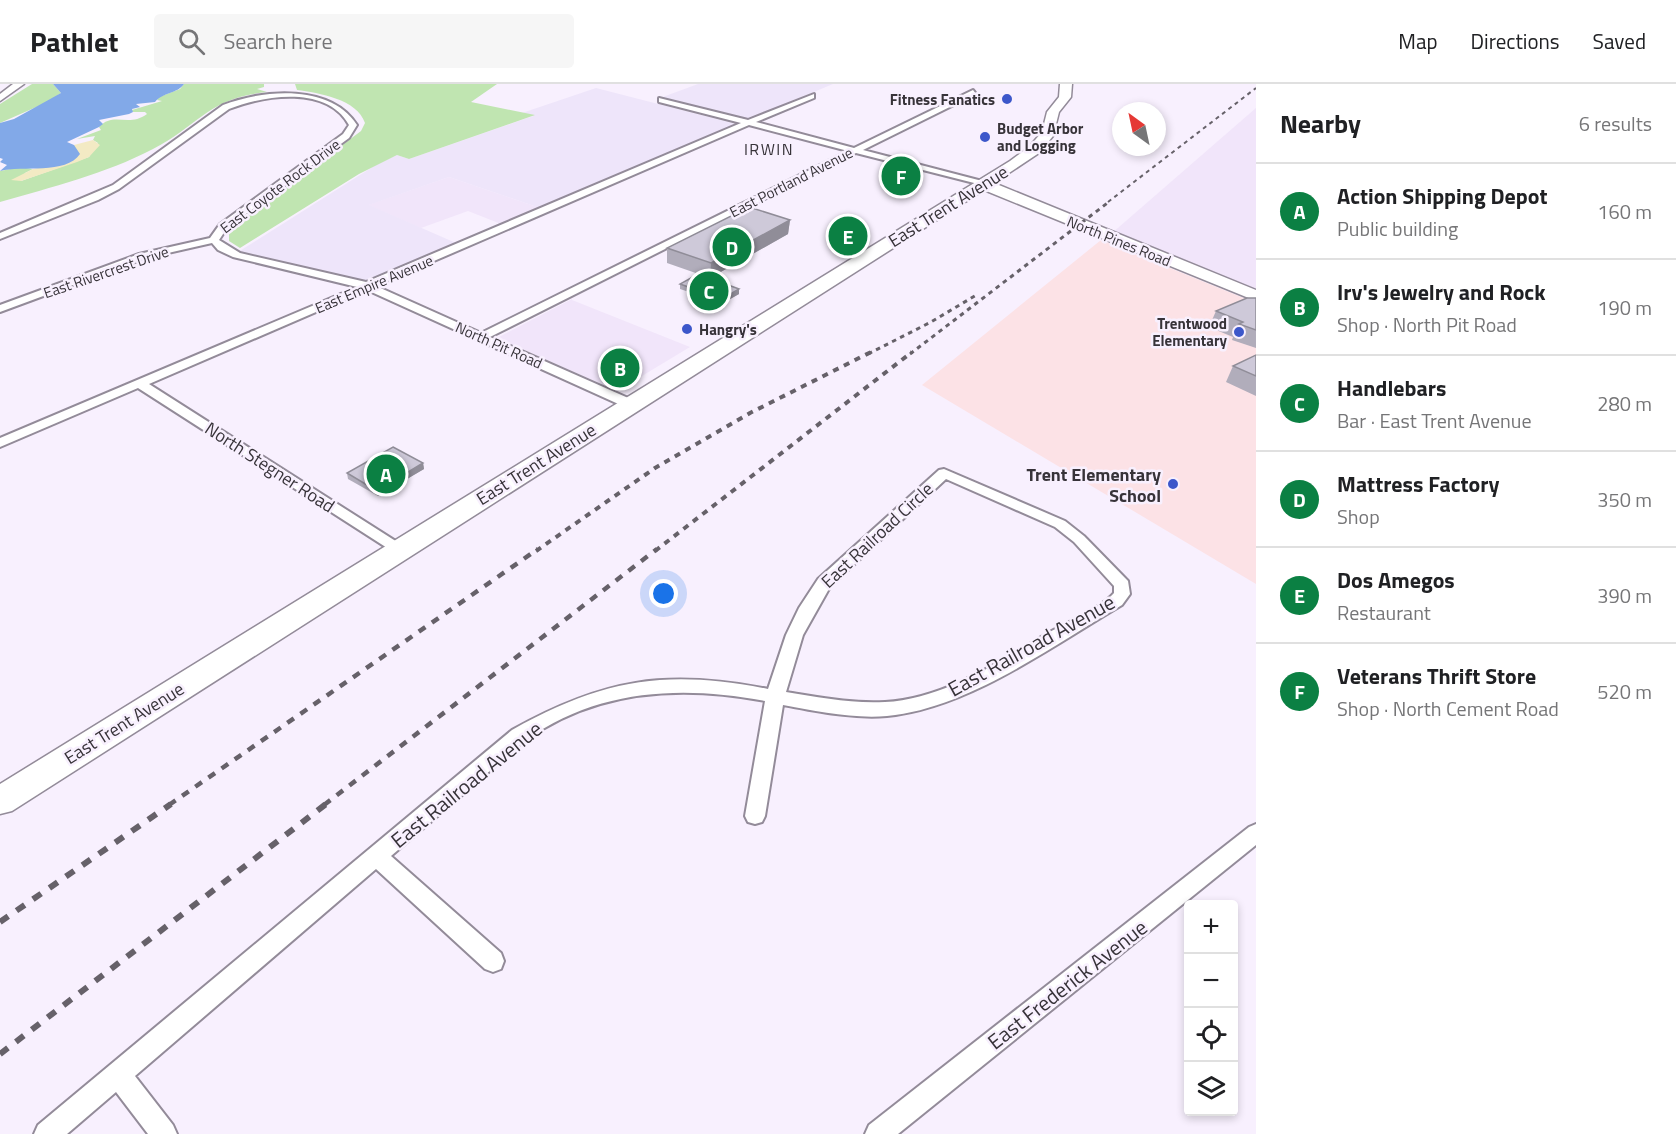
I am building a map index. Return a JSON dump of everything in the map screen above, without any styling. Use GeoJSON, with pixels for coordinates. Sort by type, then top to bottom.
{"type":"FeatureCollection","features":[{"type":"Feature","properties":{"kind":"main road","name":"East Trent Avenue"},"geometry":{"type":"LineString","coordinates":[[0,801],[1028,155],[1048,133],[1053,112],[1065,97],[1066,84]]}},
{"type":"Feature","properties":{"kind":"main road"},"geometry":{"type":"LineString","coordinates":[[1046,96],[1053,112]]}},
{"type":"Feature","properties":{"kind":"main road","name":"North Pines Road"},"geometry":{"type":"LineString","coordinates":[[983,184],[1253,294]]}},
{"type":"Feature","properties":{"kind":"main road"},"geometry":{"type":"LineString","coordinates":[[902,235],[933,228],[982,199],[1005,199],[1032,205]]}},
{"type":"Feature","properties":{"kind":"street"},"geometry":{"type":"LineString","coordinates":[[0,98],[19,84]]}},
{"type":"Feature","properties":{"kind":"street","name":"East Portland Avenue"},"geometry":{"type":"LineString","coordinates":[[481,337],[973,92]]}},
{"type":"Feature","properties":{"kind":"street","name":"East Coyote Rock Drive"},"geometry":{"type":"LineString","coordinates":[[0,236],[116,187],[226,106],[240,100],[266,95],[317,97],[344,109],[351,116],[353,125],[346,136],[223,226],[214,240],[222,249],[237,255],[368,286]]}},
{"type":"Feature","properties":{"kind":"street","name":"East Empire Avenue"},"geometry":{"type":"LineString","coordinates":[[0,443],[812,96]]}},
{"type":"Feature","properties":{"kind":"street"},"geometry":{"type":"LineString","coordinates":[[662,100],[983,184]]}},
{"type":"Feature","properties":{"kind":"street","name":"East Rivercrest Drive"},"geometry":{"type":"LineString","coordinates":[[0,309],[143,256],[214,240]]}},
{"type":"Feature","properties":{"kind":"street","name":"North Pit Road"},"geometry":{"type":"LineString","coordinates":[[368,286],[630,404]]}},
{"type":"Feature","properties":{"kind":"street","name":"North Stegner Road"},"geometry":{"type":"LineString","coordinates":[[140,384],[400,550]]}},
{"type":"Feature","properties":{"kind":"street","name":"East Railroad Circle"},"geometry":{"type":"LineString","coordinates":[[777,697],[790,641],[809,602],[824,583],[944,473],[1060,524],[1079,539],[1122,585]]}},
{"type":"Feature","properties":{"kind":"street","name":"East Railroad Avenue"},"geometry":{"type":"LineString","coordinates":[[47,1134],[519,735],[557,712],[588,700],[643,686],[703,684],[846,708],[888,709],[932,699],[968,685],[1116,602],[1122,594],[1122,585]]}},
{"type":"Feature","properties":{"kind":"street"},"geometry":{"type":"LineString","coordinates":[[755,816],[777,697]]}},
{"type":"Feature","properties":{"kind":"street","name":"East Frederick Avenue"},"geometry":{"type":"LineString","coordinates":[[878,1134],[1256,833]]}},
{"type":"Feature","properties":{"kind":"street"},"geometry":{"type":"LineString","coordinates":[[377,857],[494,962]]}},
{"type":"Feature","properties":{"kind":"street"},"geometry":{"type":"LineString","coordinates":[[119,1075],[164,1134]]}},
{"type":"Feature","properties":{"kind":"shaded area"},"geometry":{"type":"Polygon","coordinates":[[[698,84],[833,84],[747,120],[660,98],[698,84]]]}},
{"type":"Feature","properties":{"kind":"shaded area"},"geometry":{"type":"Polygon","coordinates":[[[596,88],[736,124],[540,208],[449,177],[369,205],[456,243],[367,280],[357,281],[238,252],[379,163],[397,155],[409,159],[533,116],[519,114],[596,88]]]}},
{"type":"Feature","properties":{"kind":"shaded area"},"geometry":{"type":"Polygon","coordinates":[[[1256,108],[1256,289],[1111,234],[1256,108]]]}},
{"type":"Feature","properties":{"kind":"shaded area"},"geometry":{"type":"Polygon","coordinates":[[[449,177],[540,208],[501,224],[468,211],[421,228],[368,205],[449,177]]]}},
{"type":"Feature","properties":{"kind":"shaded area","name":"Trent Elementary School"},"geometry":{"type":"Polygon","coordinates":[[[1101,240],[1256,303],[1256,584],[922,385],[1101,240]]]}},
{"type":"Feature","properties":{"kind":"shaded area"},"geometry":{"type":"Polygon","coordinates":[[[572,299],[690,347],[617,391],[497,338],[572,299]]]}},
{"type":"Feature","properties":{"kind":"green space"},"geometry":{"type":"Polygon","coordinates":[[[32,84],[53,84],[61,93],[50,101],[0,123],[0,104],[32,84]]]}},
{"type":"Feature","properties":{"kind":"green space"},"geometry":{"type":"Polygon","coordinates":[[[184,84],[264,84],[264,87],[257,89],[267,92],[247,95],[217,106],[169,140],[116,166],[0,202],[0,171],[21,167],[33,169],[25,173],[21,181],[89,157],[98,143],[93,140],[95,136],[77,139],[101,130],[99,127],[110,120],[140,118],[147,114],[132,110],[162,101],[157,100],[159,97],[180,89],[184,84]]]}},
{"type":"Feature","properties":{"kind":"green space"},"geometry":{"type":"Polygon","coordinates":[[[295,84],[497,84],[471,102],[535,115],[409,159],[397,155],[359,174],[240,248],[229,241],[229,234],[237,224],[361,131],[365,123],[361,115],[346,103],[326,95],[297,90],[295,84]]]}},
{"type":"Feature","properties":{"kind":"sand"},"geometry":{"type":"Polygon","coordinates":[[[93,140],[100,145],[89,157],[21,181],[11,180],[33,169],[71,162],[74,145],[93,140]]]}},
{"type":"Feature","properties":{"kind":"water"},"geometry":{"type":"Polygon","coordinates":[[[53,84],[184,84],[178,90],[162,96],[155,102],[136,104],[140,107],[132,109],[133,112],[129,114],[99,120],[103,124],[99,127],[67,142],[74,145],[80,154],[65,165],[0,171],[7,165],[0,162],[3,159],[0,158],[0,123],[14,119],[61,93],[53,84]]]}},
{"type":"Feature","properties":{"kind":"building"},"geometry":{"type":"Polygon","coordinates":[[[749,207],[790,220],[711,263],[667,248],[749,207]]]}},
{"type":"Feature","properties":{"kind":"building"},"geometry":{"type":"Polygon","coordinates":[[[698,274],[739,289],[717,302],[689,292],[694,289],[680,284],[698,274]]]}},
{"type":"Feature","properties":{"kind":"building"},"geometry":{"type":"Polygon","coordinates":[[[1247,298],[1256,298],[1256,330],[1239,324],[1243,322],[1216,311],[1247,298]]]}},
{"type":"Feature","properties":{"kind":"building"},"geometry":{"type":"Polygon","coordinates":[[[1256,355],[1256,376],[1233,366],[1256,355]]]}},
{"type":"Feature","properties":{"kind":"building"},"geometry":{"type":"Polygon","coordinates":[[[393,447],[423,463],[377,491],[347,473],[393,447]]]}},
{"type":"Feature","properties":{"kind":"railway"},"geometry":{"type":"LineString","coordinates":[[1108,202],[1256,88]]}},
{"type":"Feature","properties":{"kind":"railway"},"geometry":{"type":"LineString","coordinates":[[910,354],[1110,201]]}},
{"type":"Feature","properties":{"kind":"railway"},"geometry":{"type":"LineString","coordinates":[[868,354],[931,322],[978,294]]}},
{"type":"Feature","properties":{"kind":"railway"},"geometry":{"type":"LineString","coordinates":[[536,551],[655,468],[750,413],[871,352]]}},
{"type":"Feature","properties":{"kind":"railway"},"geometry":{"type":"LineString","coordinates":[[655,551],[912,352]]}},
{"type":"Feature","properties":{"kind":"railway"},"geometry":{"type":"LineString","coordinates":[[169,805],[538,549]]}},
{"type":"Feature","properties":{"kind":"railway"},"geometry":{"type":"LineString","coordinates":[[324,805],[657,549]]}},
{"type":"Feature","properties":{"kind":"railway"},"geometry":{"type":"LineString","coordinates":[[0,922],[171,804]]}},
{"type":"Feature","properties":{"kind":"railway"},"geometry":{"type":"LineString","coordinates":[[0,1054],[326,804]]}},
{"type":"Feature","properties":{"kind":"place","name":"Fitness Fanatics"},"geometry":{"type":"Point","coordinates":[1007,99]}},
{"type":"Feature","properties":{"kind":"place","name":"Budget Arbor and Logging"},"geometry":{"type":"Point","coordinates":[985,137]}},
{"type":"Feature","properties":{"kind":"place","name":"Veterans Thrift Store"},"geometry":{"type":"Point","coordinates":[901,176]}},
{"type":"Feature","properties":{"kind":"place","name":"Dos Amegos"},"geometry":{"type":"Point","coordinates":[848,236]}},
{"type":"Feature","properties":{"kind":"place","name":"Mattress Factory"},"geometry":{"type":"Point","coordinates":[732,247]}},
{"type":"Feature","properties":{"kind":"place","name":"Handlebars"},"geometry":{"type":"Point","coordinates":[709,291]}},
{"type":"Feature","properties":{"kind":"place","name":"Hangry's"},"geometry":{"type":"Point","coordinates":[687,329]}},
{"type":"Feature","properties":{"kind":"place","name":"Trentwood Elementary"},"geometry":{"type":"Point","coordinates":[1239,332]}},
{"type":"Feature","properties":{"kind":"place","name":"Irv's Jewelry and Rock"},"geometry":{"type":"Point","coordinates":[620,368]}},
{"type":"Feature","properties":{"kind":"place","name":"Action Shipping Depot"},"geometry":{"type":"Point","coordinates":[386,474]}},
{"type":"Feature","properties":{"kind":"place","name":"Trent Elementary School"},"geometry":{"type":"Point","coordinates":[1173,484]}},
{"type":"Feature","properties":{"kind":"district","name":"IRWIN"},"geometry":{"type":"Point","coordinates":[769,149]}}]}
